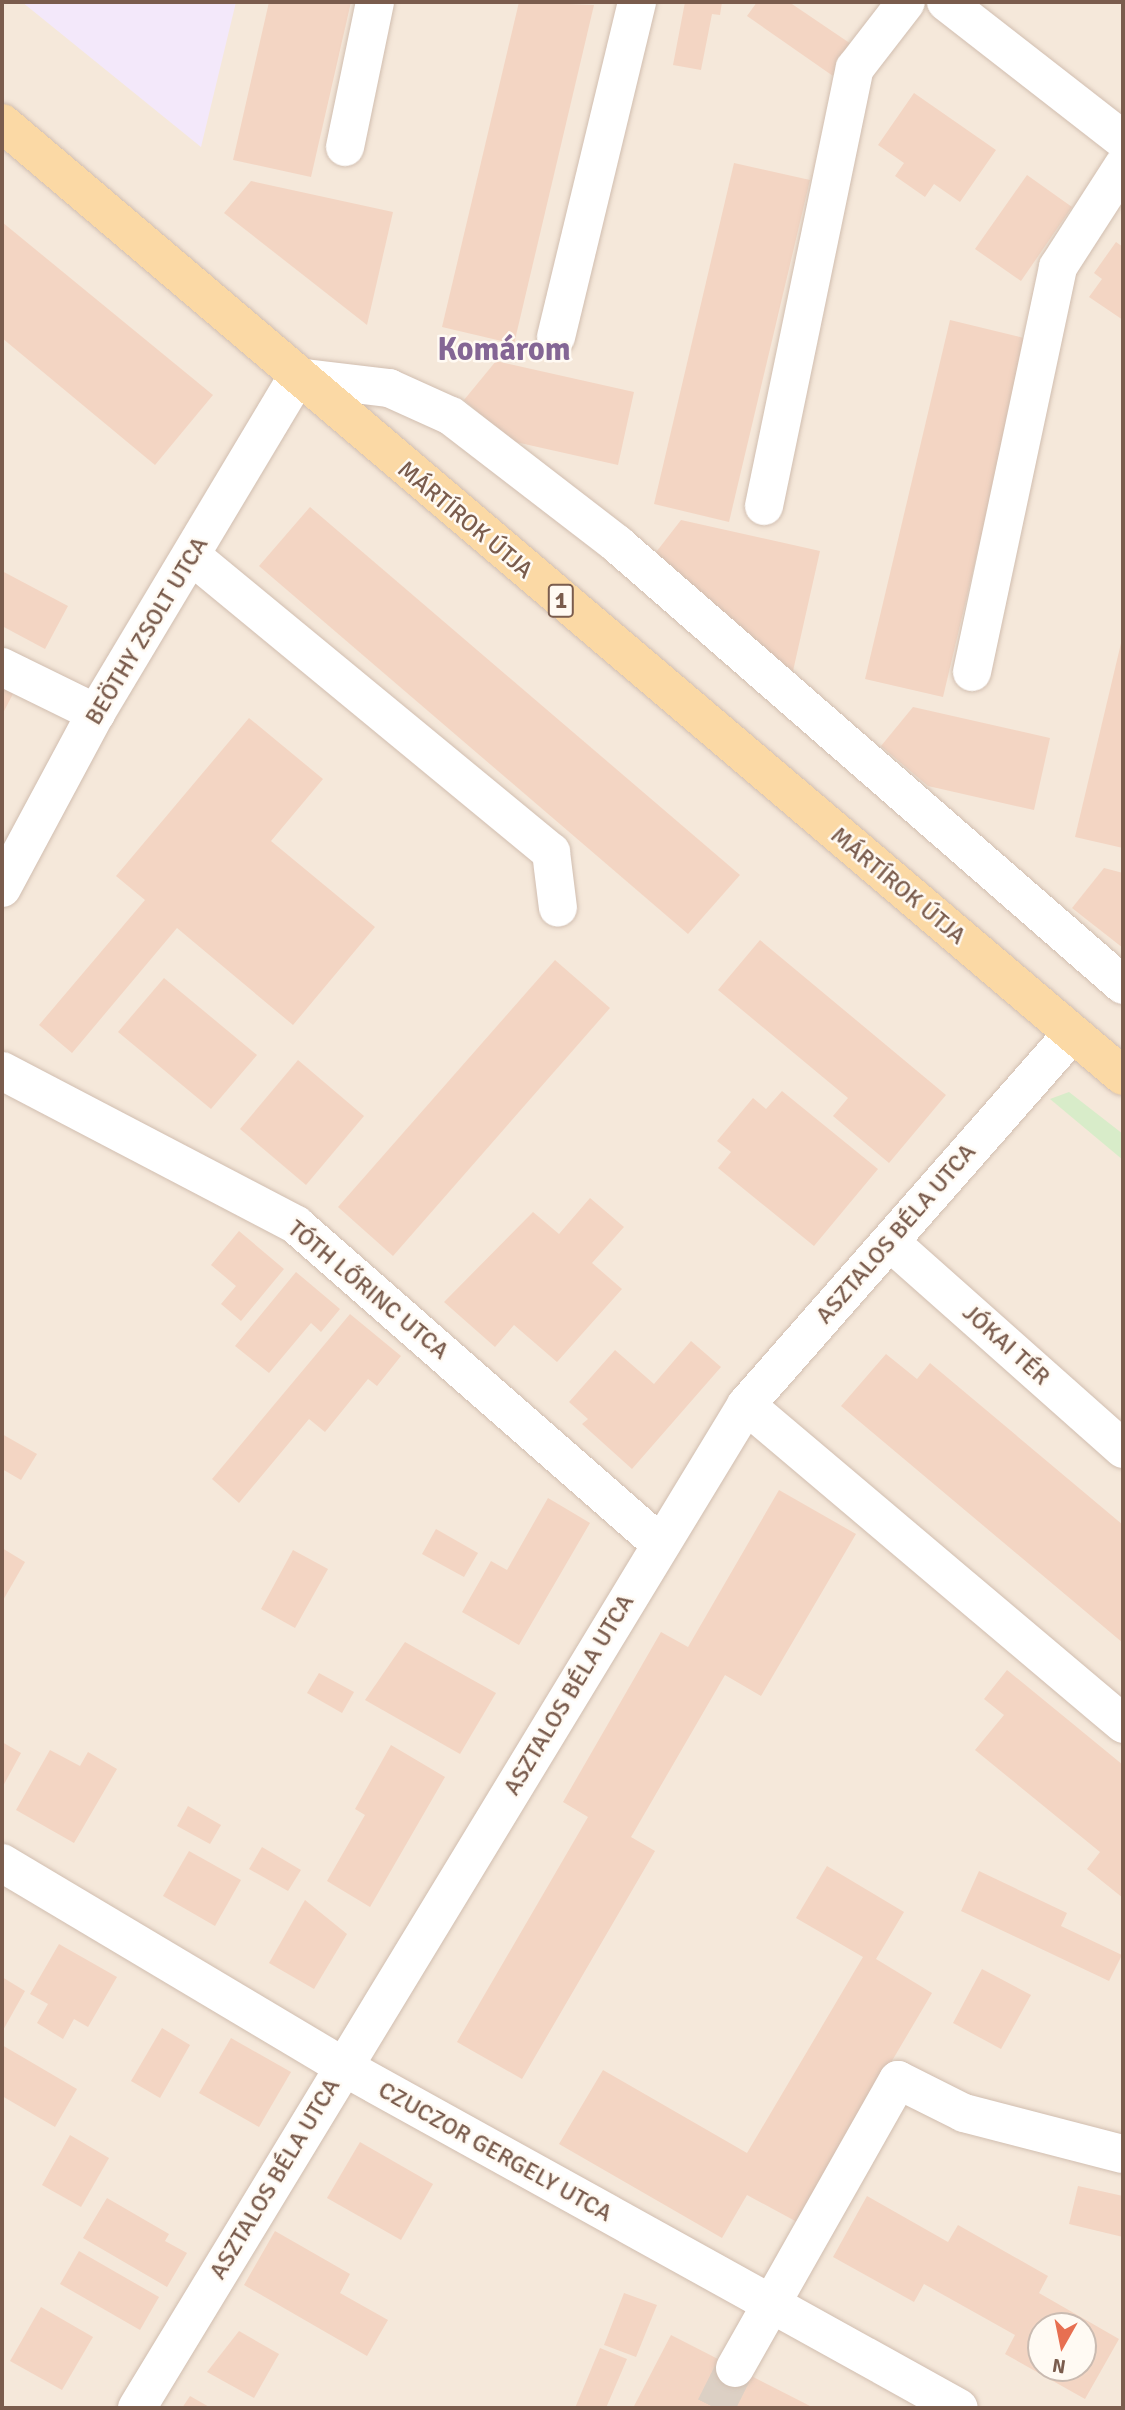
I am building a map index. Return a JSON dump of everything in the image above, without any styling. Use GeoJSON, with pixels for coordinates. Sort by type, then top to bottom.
{"type":"FeatureCollection","features":[{"type":"Feature","properties":{"kind":"main road","name":"MÁRTÍROK ÚTJA"},"geometry":{"type":"LineString","coordinates":[[2,123],[1123,1076]]}},
{"type":"Feature","properties":{"kind":"street"},"geometry":{"type":"LineString","coordinates":[[345,147],[374,2]]}},
{"type":"Feature","properties":{"kind":"street"},"geometry":{"type":"LineString","coordinates":[[556,337],[637,2]]}},
{"type":"Feature","properties":{"kind":"street"},"geometry":{"type":"LineString","coordinates":[[764,506],[855,68],[906,2]]}},
{"type":"Feature","properties":{"kind":"street"},"geometry":{"type":"LineString","coordinates":[[946,2],[1123,140]]}},
{"type":"Feature","properties":{"kind":"street"},"geometry":{"type":"LineString","coordinates":[[972,672],[1058,267],[1123,166]]}},
{"type":"Feature","properties":{"kind":"street"},"geometry":{"type":"LineString","coordinates":[[298,377],[389,388],[451,416],[617,544],[1123,985]]}},
{"type":"Feature","properties":{"kind":"street","name":"BEÖTHY ZSOLT UTCA"},"geometry":{"type":"LineString","coordinates":[[2,888],[96,713],[193,557],[298,377]]}},
{"type":"Feature","properties":{"kind":"street"},"geometry":{"type":"LineString","coordinates":[[193,557],[551,852],[558,908]]}},
{"type":"Feature","properties":{"kind":"street"},"geometry":{"type":"LineString","coordinates":[[2,667],[96,713]]}},
{"type":"Feature","properties":{"kind":"street","name":"ASZTALOS BÉLA UTCA"},"geometry":{"type":"LineString","coordinates":[[137,2408],[342,2066],[746,1405],[1072,1034]]}},
{"type":"Feature","properties":{"kind":"street","name":"TÓTH LŐRINC UTCA"},"geometry":{"type":"LineString","coordinates":[[2,1071],[296,1225],[661,1544]]}},
{"type":"Feature","properties":{"kind":"street","name":"JÓKAI TÉR"},"geometry":{"type":"LineString","coordinates":[[890,1241],[1123,1449]]}},
{"type":"Feature","properties":{"kind":"street"},"geometry":{"type":"LineString","coordinates":[[746,1405],[1123,1724]]}},
{"type":"Feature","properties":{"kind":"street","name":"CZUCZOR GERGELY UTCA"},"geometry":{"type":"LineString","coordinates":[[2,1863],[342,2066],[771,2308],[959,2408]]}},
{"type":"Feature","properties":{"kind":"street"},"geometry":{"type":"LineString","coordinates":[[735,2368],[898,2080],[964,2113],[1123,2154]]}},
{"type":"Feature","properties":{"kind":"shaded area"},"geometry":{"type":"Polygon","coordinates":[[[2,2],[1123,2],[1123,2408],[2,2408],[2,2]]]}},
{"type":"Feature","properties":{"kind":"shaded area"},"geometry":{"type":"Polygon","coordinates":[[[22,2],[236,2],[201,147],[22,2]]]}},
{"type":"Feature","properties":{"kind":"green space"},"geometry":{"type":"Polygon","coordinates":[[[1069,1092],[1123,1134],[1123,1160],[1050,1099],[1069,1092]]]}},
{"type":"Feature","properties":{"kind":"building"},"geometry":{"type":"Polygon","coordinates":[[[269,2],[351,2],[311,177],[233,160],[269,2]]]}},
{"type":"Feature","properties":{"kind":"building"},"geometry":{"type":"Polygon","coordinates":[[[519,2],[594,5],[514,344],[442,327],[519,2]]]}},
{"type":"Feature","properties":{"kind":"building"},"geometry":{"type":"Polygon","coordinates":[[[685,2],[722,2],[720,15],[712,14],[701,70],[673,65],[685,2]]]}},
{"type":"Feature","properties":{"kind":"building"},"geometry":{"type":"Polygon","coordinates":[[[757,2],[789,2],[854,46],[833,76],[747,16],[757,2]]]}},
{"type":"Feature","properties":{"kind":"building"},"geometry":{"type":"Polygon","coordinates":[[[914,93],[996,150],[960,202],[934,184],[925,197],[895,176],[904,163],[878,145],[914,93]]]}},
{"type":"Feature","properties":{"kind":"building"},"geometry":{"type":"Polygon","coordinates":[[[734,163],[810,180],[729,522],[654,504],[734,163]]]}},
{"type":"Feature","properties":{"kind":"building"},"geometry":{"type":"Polygon","coordinates":[[[1027,175],[1072,207],[1021,281],[975,249],[1027,175]]]}},
{"type":"Feature","properties":{"kind":"building"},"geometry":{"type":"Polygon","coordinates":[[[251,181],[393,212],[367,325],[224,213],[251,181]]]}},
{"type":"Feature","properties":{"kind":"building"},"geometry":{"type":"Polygon","coordinates":[[[2,222],[213,395],[155,465],[2,338],[2,222]]]}},
{"type":"Feature","properties":{"kind":"building"},"geometry":{"type":"Polygon","coordinates":[[[1116,242],[1123,247],[1123,320],[1089,297],[1102,279],[1094,273],[1116,242]]]}},
{"type":"Feature","properties":{"kind":"building"},"geometry":{"type":"Polygon","coordinates":[[[950,320],[1028,339],[943,697],[865,679],[950,320]]]}},
{"type":"Feature","properties":{"kind":"building"},"geometry":{"type":"Polygon","coordinates":[[[496,361],[634,392],[618,465],[511,441],[464,400],[496,361]]]}},
{"type":"Feature","properties":{"kind":"building"},"geometry":{"type":"Polygon","coordinates":[[[310,507],[740,875],[688,934],[259,566],[310,507]]]}},
{"type":"Feature","properties":{"kind":"building"},"geometry":{"type":"Polygon","coordinates":[[[681,520],[820,551],[793,671],[650,560],[681,520]]]}},
{"type":"Feature","properties":{"kind":"building"},"geometry":{"type":"Polygon","coordinates":[[[2,571],[68,606],[45,649],[2,626],[2,571]]]}},
{"type":"Feature","properties":{"kind":"building"},"geometry":{"type":"Polygon","coordinates":[[[1123,640],[1123,848],[1075,837],[1123,640]]]}},
{"type":"Feature","properties":{"kind":"building"},"geometry":{"type":"Polygon","coordinates":[[[2,683],[15,690],[2,715],[2,683]]]}},
{"type":"Feature","properties":{"kind":"building"},"geometry":{"type":"Polygon","coordinates":[[[913,707],[1050,738],[1034,810],[928,786],[881,746],[913,707]]]}},
{"type":"Feature","properties":{"kind":"building"},"geometry":{"type":"Polygon","coordinates":[[[249,718],[323,779],[271,841],[375,927],[293,1025],[177,928],[72,1053],[39,1025],[145,900],[116,876],[249,718]]]}},
{"type":"Feature","properties":{"kind":"building"},"geometry":{"type":"Polygon","coordinates":[[[1104,868],[1123,873],[1123,948],[1072,908],[1104,868]]]}},
{"type":"Feature","properties":{"kind":"building"},"geometry":{"type":"Polygon","coordinates":[[[760,940],[946,1095],[889,1163],[833,1116],[848,1098],[718,990],[760,940]]]}},
{"type":"Feature","properties":{"kind":"building"},"geometry":{"type":"Polygon","coordinates":[[[555,960],[610,1008],[393,1256],[338,1207],[555,960]]]}},
{"type":"Feature","properties":{"kind":"building"},"geometry":{"type":"Polygon","coordinates":[[[164,978],[257,1055],[211,1109],[118,1032],[164,978]]]}},
{"type":"Feature","properties":{"kind":"building"},"geometry":{"type":"Polygon","coordinates":[[[298,1060],[364,1116],[306,1185],[240,1129],[298,1060]]]}},
{"type":"Feature","properties":{"kind":"building"},"geometry":{"type":"Polygon","coordinates":[[[782,1091],[878,1169],[814,1246],[718,1168],[731,1152],[717,1141],[753,1098],[766,1109],[782,1091]]]}},
{"type":"Feature","properties":{"kind":"building"},"geometry":{"type":"Polygon","coordinates":[[[590,1198],[624,1227],[592,1263],[622,1289],[557,1362],[514,1325],[495,1347],[444,1302],[533,1212],[559,1234],[590,1198]]]}},
{"type":"Feature","properties":{"kind":"building"},"geometry":{"type":"Polygon","coordinates":[[[239,1231],[284,1269],[241,1321],[221,1304],[236,1286],[211,1265],[239,1231]]]}},
{"type":"Feature","properties":{"kind":"building"},"geometry":{"type":"Polygon","coordinates":[[[296,1272],[340,1309],[321,1332],[311,1323],[269,1373],[235,1346],[296,1272]]]}},
{"type":"Feature","properties":{"kind":"building"},"geometry":{"type":"Polygon","coordinates":[[[350,1314],[401,1356],[377,1386],[368,1379],[325,1432],[309,1419],[239,1503],[212,1479],[350,1314]]]}},
{"type":"Feature","properties":{"kind":"building"},"geometry":{"type":"Polygon","coordinates":[[[691,1341],[721,1367],[632,1469],[582,1424],[588,1419],[569,1402],[615,1350],[654,1384],[691,1341]]]}},
{"type":"Feature","properties":{"kind":"building"},"geometry":{"type":"Polygon","coordinates":[[[886,1354],[917,1379],[930,1363],[1123,1525],[1123,1643],[841,1406],[886,1354]]]}},
{"type":"Feature","properties":{"kind":"building"},"geometry":{"type":"Polygon","coordinates":[[[2,1434],[37,1454],[21,1480],[2,1469],[2,1434]]]}},
{"type":"Feature","properties":{"kind":"building"},"geometry":{"type":"Polygon","coordinates":[[[779,1490],[856,1534],[761,1696],[725,1675],[631,1837],[655,1851],[522,2079],[457,2042],[588,1817],[563,1802],[661,1632],[688,1647],[779,1490]]]}},
{"type":"Feature","properties":{"kind":"building"},"geometry":{"type":"Polygon","coordinates":[[[548,1498],[590,1523],[519,1645],[462,1612],[491,1561],[507,1570],[548,1498]]]}},
{"type":"Feature","properties":{"kind":"building"},"geometry":{"type":"Polygon","coordinates":[[[436,1529],[478,1553],[464,1577],[422,1554],[436,1529]]]}},
{"type":"Feature","properties":{"kind":"building"},"geometry":{"type":"Polygon","coordinates":[[[2,1548],[25,1562],[2,1602],[2,1548]]]}},
{"type":"Feature","properties":{"kind":"building"},"geometry":{"type":"Polygon","coordinates":[[[293,1550],[328,1569],[295,1628],[261,1609],[293,1550]]]}},
{"type":"Feature","properties":{"kind":"building"},"geometry":{"type":"Polygon","coordinates":[[[405,1642],[496,1693],[460,1754],[365,1700],[405,1642]]]}},
{"type":"Feature","properties":{"kind":"building"},"geometry":{"type":"Polygon","coordinates":[[[1007,1670],[1123,1765],[1123,1898],[1087,1869],[1100,1852],[975,1750],[1004,1715],[984,1699],[1007,1670]]]}},
{"type":"Feature","properties":{"kind":"building"},"geometry":{"type":"Polygon","coordinates":[[[319,1673],[354,1692],[342,1713],[307,1693],[319,1673]]]}},
{"type":"Feature","properties":{"kind":"building"},"geometry":{"type":"Polygon","coordinates":[[[2,1742],[21,1753],[2,1788],[2,1742]]]}},
{"type":"Feature","properties":{"kind":"building"},"geometry":{"type":"Polygon","coordinates":[[[391,1745],[445,1777],[370,1907],[327,1881],[365,1815],[355,1809],[391,1745]]]}},
{"type":"Feature","properties":{"kind":"building"},"geometry":{"type":"Polygon","coordinates":[[[50,1750],[80,1766],[88,1752],[117,1769],[74,1843],[16,1810],[50,1750]]]}},
{"type":"Feature","properties":{"kind":"building"},"geometry":{"type":"Polygon","coordinates":[[[188,1806],[221,1825],[210,1844],[177,1826],[188,1806]]]}},
{"type":"Feature","properties":{"kind":"building"},"geometry":{"type":"Polygon","coordinates":[[[262,1847],[301,1870],[288,1891],[249,1869],[262,1847]]]}},
{"type":"Feature","properties":{"kind":"building"},"geometry":{"type":"Polygon","coordinates":[[[189,1851],[241,1880],[215,1926],[163,1896],[189,1851]]]}},
{"type":"Feature","properties":{"kind":"building"},"geometry":{"type":"Polygon","coordinates":[[[827,1866],[904,1912],[876,1959],[932,1993],[797,2222],[747,2195],[722,2238],[559,2144],[603,2070],[747,2153],[863,1957],[796,1918],[827,1866]]]}},
{"type":"Feature","properties":{"kind":"building"},"geometry":{"type":"Polygon","coordinates":[[[979,1871],[1067,1913],[1061,1926],[1122,1955],[1109,1981],[961,1911],[979,1871]]]}},
{"type":"Feature","properties":{"kind":"building"},"geometry":{"type":"Polygon","coordinates":[[[305,1900],[347,1934],[314,1989],[269,1963],[305,1900]]]}},
{"type":"Feature","properties":{"kind":"building"},"geometry":{"type":"Polygon","coordinates":[[[59,1944],[117,1977],[88,2027],[74,2019],[63,2039],[37,2023],[48,2004],[30,1994],[59,1944]]]}},
{"type":"Feature","properties":{"kind":"building"},"geometry":{"type":"Polygon","coordinates":[[[982,1969],[1031,1995],[1001,2049],[953,2023],[982,1969]]]}},
{"type":"Feature","properties":{"kind":"building"},"geometry":{"type":"Polygon","coordinates":[[[2,1977],[25,1991],[2,2032],[2,1977]]]}},
{"type":"Feature","properties":{"kind":"building"},"geometry":{"type":"Polygon","coordinates":[[[162,2028],[190,2045],[160,2098],[131,2081],[162,2028]]]}},
{"type":"Feature","properties":{"kind":"building"},"geometry":{"type":"Polygon","coordinates":[[[231,2038],[291,2072],[259,2127],[199,2093],[231,2038]]]}},
{"type":"Feature","properties":{"kind":"building"},"geometry":{"type":"Polygon","coordinates":[[[2,2045],[77,2089],[55,2127],[2,2096],[2,2045]]]}},
{"type":"Feature","properties":{"kind":"building"},"geometry":{"type":"Polygon","coordinates":[[[70,2135],[109,2158],[81,2207],[42,2185],[70,2135]]]}},
{"type":"Feature","properties":{"kind":"building"},"geometry":{"type":"Polygon","coordinates":[[[360,2142],[433,2184],[401,2240],[327,2198],[360,2142]]]}},
{"type":"Feature","properties":{"kind":"building"},"geometry":{"type":"Polygon","coordinates":[[[1078,2186],[1123,2196],[1123,2237],[1069,2224],[1078,2186]]]}},
{"type":"Feature","properties":{"kind":"building"},"geometry":{"type":"Polygon","coordinates":[[[867,2196],[948,2242],[958,2225],[1048,2276],[1039,2293],[1072,2312],[1027,2312],[1027,2366],[1005,2354],[1015,2335],[924,2284],[914,2302],[833,2257],[867,2196]]]}},
{"type":"Feature","properties":{"kind":"building"},"geometry":{"type":"Polygon","coordinates":[[[107,2198],[169,2234],[165,2241],[187,2253],[167,2287],[83,2238],[107,2198]]]}},
{"type":"Feature","properties":{"kind":"building"},"geometry":{"type":"Polygon","coordinates":[[[275,2231],[350,2274],[340,2293],[388,2320],[367,2356],[244,2285],[275,2231]]]}},
{"type":"Feature","properties":{"kind":"building"},"geometry":{"type":"Polygon","coordinates":[[[79,2251],[159,2297],[140,2330],[60,2284],[79,2251]]]}},
{"type":"Feature","properties":{"kind":"building"},"geometry":{"type":"Polygon","coordinates":[[[624,2293],[657,2305],[636,2357],[604,2345],[624,2293]]]}},
{"type":"Feature","properties":{"kind":"building"},"geometry":{"type":"Polygon","coordinates":[[[41,2307],[93,2337],[62,2390],[10,2361],[41,2307]]]}},
{"type":"Feature","properties":{"kind":"building"},"geometry":{"type":"Polygon","coordinates":[[[1097,2326],[1119,2339],[1097,2378],[1097,2326]]]}},
{"type":"Feature","properties":{"kind":"building"},"geometry":{"type":"Polygon","coordinates":[[[239,2331],[279,2354],[254,2398],[207,2372],[239,2331]]]}},
{"type":"Feature","properties":{"kind":"building"},"geometry":{"type":"Polygon","coordinates":[[[671,2335],[814,2408],[633,2408],[671,2335]]]}},
{"type":"Feature","properties":{"kind":"building"},"geometry":{"type":"Polygon","coordinates":[[[600,2348],[627,2359],[606,2408],[575,2408],[600,2348]]]}},
{"type":"Feature","properties":{"kind":"building"},"geometry":{"type":"Polygon","coordinates":[[[1055,2382],[1095,2382],[1085,2399],[1055,2382]]]}},
{"type":"Feature","properties":{"kind":"building"},"geometry":{"type":"Polygon","coordinates":[[[190,2396],[211,2408],[182,2408],[190,2396]]]}},
{"type":"Feature","properties":{"kind":"tunnel"},"geometry":{"type":"LineString","coordinates":[[715,2408],[735,2368]]}},
{"type":"Feature","properties":{"kind":"district","name":"Komárom"},"geometry":{"type":"Point","coordinates":[504,350]}}]}
